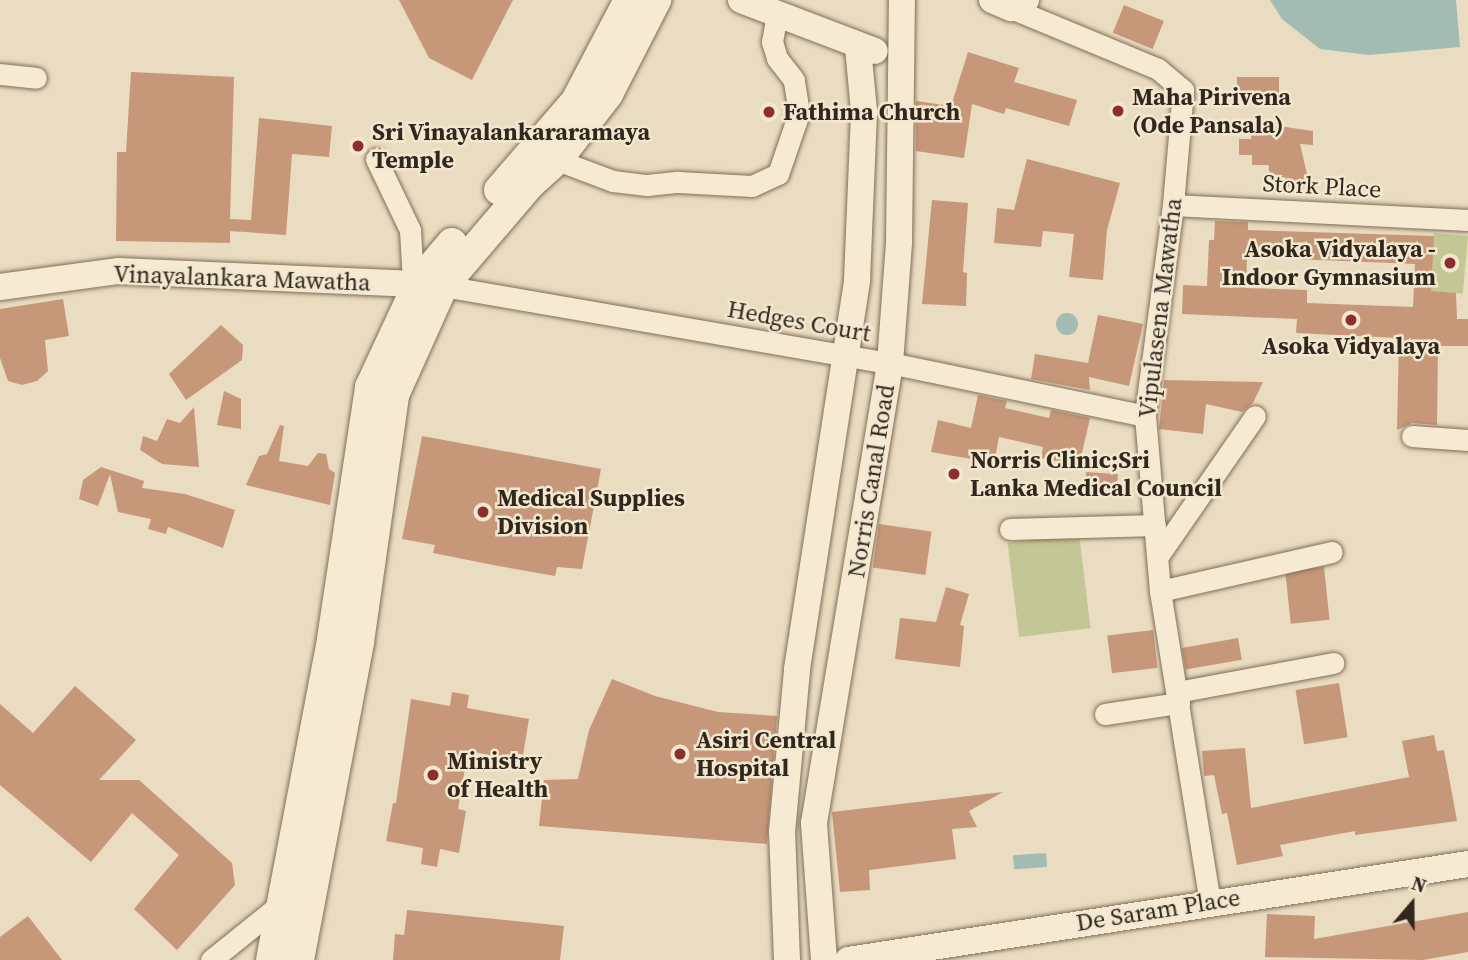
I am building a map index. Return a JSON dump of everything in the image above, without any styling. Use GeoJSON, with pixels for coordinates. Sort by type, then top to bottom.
{"type":"FeatureCollection","features":[{"type":"Feature","properties":{"kind":"main road"},"geometry":{"type":"LineString","coordinates":[[299,960],[359,642],[394,396],[425,283],[557,160],[608,94],[656,0]]}},
{"type":"Feature","properties":{"kind":"main road"},"geometry":{"type":"LineString","coordinates":[[271,960],[332,639],[370,387],[425,283],[576,102],[620,9]]}},
{"type":"Feature","properties":{"kind":"street"},"geometry":{"type":"LineString","coordinates":[[741,0],[858,48],[898,56]]}},
{"type":"Feature","properties":{"kind":"street","name":"Norris Canal Road"},"geometry":{"type":"LineString","coordinates":[[824,960],[814,823],[890,363],[899,242],[898,56],[901,0]]}},
{"type":"Feature","properties":{"kind":"street","name":"Vipulasena Mawatha"},"geometry":{"type":"LineString","coordinates":[[1010,3],[1157,69],[1183,90],[1173,205],[1145,416],[1160,591],[1210,902]]}},
{"type":"Feature","properties":{"kind":"street"},"geometry":{"type":"LineString","coordinates":[[557,160],[613,181],[647,185],[752,186],[778,174],[799,113],[794,79],[778,58],[772,42],[777,15]]}},
{"type":"Feature","properties":{"kind":"street","name":"Norris Canal Road"},"geometry":{"type":"LineString","coordinates":[[787,960],[782,832],[796,683],[857,280],[864,111],[858,48]]}},
{"type":"Feature","properties":{"kind":"street"},"geometry":{"type":"LineString","coordinates":[[0,74],[36,78]]}},
{"type":"Feature","properties":{"kind":"street"},"geometry":{"type":"LineString","coordinates":[[376,159],[410,230],[425,283]]}},
{"type":"Feature","properties":{"kind":"street","name":"Stork Place"},"geometry":{"type":"LineString","coordinates":[[1173,205],[1468,220]]}},
{"type":"Feature","properties":{"kind":"street","name":"Vinayalankara Mawatha"},"geometry":{"type":"LineString","coordinates":[[0,287],[119,271],[425,283]]}},
{"type":"Feature","properties":{"kind":"street","name":"Hedges Court"},"geometry":{"type":"LineString","coordinates":[[425,283],[890,363],[1145,416]]}},
{"type":"Feature","properties":{"kind":"street"},"geometry":{"type":"LineString","coordinates":[[1158,556],[1255,416]]}},
{"type":"Feature","properties":{"kind":"street"},"geometry":{"type":"LineString","coordinates":[[1412,436],[1468,440]]}},
{"type":"Feature","properties":{"kind":"street"},"geometry":{"type":"LineString","coordinates":[[1010,529],[1155,525]]}},
{"type":"Feature","properties":{"kind":"street"},"geometry":{"type":"LineString","coordinates":[[1160,591],[1332,552]]}},
{"type":"Feature","properties":{"kind":"street"},"geometry":{"type":"LineString","coordinates":[[1105,715],[1333,663]]}},
{"type":"Feature","properties":{"kind":"street","name":"De Saram Place"},"geometry":{"type":"LineString","coordinates":[[848,960],[1468,864]]}},
{"type":"Feature","properties":{"kind":"street"},"geometry":{"type":"LineString","coordinates":[[211,960],[282,903]]}},
{"type":"Feature","properties":{"kind":"green space","name":"Asoka Vidyalaya - Indoor Gymnasium"},"geometry":{"type":"Polygon","coordinates":[[[1434,233],[1468,236],[1463,294],[1429,291],[1434,233]]]}},
{"type":"Feature","properties":{"kind":"green space"},"geometry":{"type":"Polygon","coordinates":[[[1079,534],[1091,628],[1019,637],[1008,543],[1079,534]]]}},
{"type":"Feature","properties":{"kind":"water"},"geometry":{"type":"Polygon","coordinates":[[[1270,0],[1456,0],[1460,47],[1369,55],[1320,49],[1282,19],[1270,0]]]}},
{"type":"Feature","properties":{"kind":"water"},"geometry":{"type":"Polygon","coordinates":[[[1067,313],[1077,320],[1078,324],[1071,334],[1067,335],[1057,328],[1056,324],[1063,314],[1067,313]]]}},
{"type":"Feature","properties":{"kind":"water"},"geometry":{"type":"Polygon","coordinates":[[[1046,853],[1047,867],[1014,869],[1013,855],[1046,853]]]}},
{"type":"Feature","properties":{"kind":"building"},"geometry":{"type":"Polygon","coordinates":[[[399,0],[513,0],[472,80],[429,58],[399,0]]]}},
{"type":"Feature","properties":{"kind":"building"},"geometry":{"type":"Polygon","coordinates":[[[1124,5],[1164,21],[1153,49],[1113,33],[1124,5]]]}},
{"type":"Feature","properties":{"kind":"building"},"geometry":{"type":"Polygon","coordinates":[[[968,52],[1019,68],[1014,82],[1077,100],[1069,126],[1006,108],[1004,114],[972,104],[964,158],[916,151],[916,101],[951,106],[968,52]]]}},
{"type":"Feature","properties":{"kind":"building"},"geometry":{"type":"Polygon","coordinates":[[[131,72],[234,77],[230,219],[251,220],[259,118],[332,126],[329,157],[292,154],[286,235],[230,231],[230,243],[116,241],[117,152],[126,152],[131,72]]]}},
{"type":"Feature","properties":{"kind":"building"},"geometry":{"type":"Polygon","coordinates":[[[1237,77],[1279,77],[1279,100],[1237,100],[1237,77]]]}},
{"type":"Feature","properties":{"kind":"building"},"geometry":{"type":"Polygon","coordinates":[[[1279,126],[1313,131],[1313,145],[1300,144],[1310,187],[1268,186],[1269,165],[1252,165],[1252,155],[1239,155],[1239,139],[1251,139],[1251,129],[1279,126]]]}},
{"type":"Feature","properties":{"kind":"building"},"geometry":{"type":"Polygon","coordinates":[[[1027,159],[1120,183],[1107,230],[1103,280],[1069,277],[1074,234],[1043,231],[1041,247],[994,243],[997,208],[1014,210],[1027,159]]]}},
{"type":"Feature","properties":{"kind":"building"},"geometry":{"type":"Polygon","coordinates":[[[932,200],[968,203],[963,272],[967,273],[966,306],[922,304],[932,200]]]}},
{"type":"Feature","properties":{"kind":"building"},"geometry":{"type":"Polygon","coordinates":[[[1215,221],[1248,222],[1248,230],[1434,236],[1431,291],[1456,293],[1457,319],[1468,319],[1468,346],[1438,346],[1437,425],[1412,423],[1397,430],[1399,338],[1296,333],[1297,319],[1182,314],[1183,285],[1207,286],[1209,240],[1214,240],[1215,221]],[[1247,257],[1246,288],[1307,290],[1307,303],[1413,307],[1415,264],[1247,257]]]}},
{"type":"Feature","properties":{"kind":"building"},"geometry":{"type":"Polygon","coordinates":[[[63,299],[69,336],[45,340],[48,371],[37,381],[22,385],[8,381],[0,358],[0,309],[63,299]]]}},
{"type":"Feature","properties":{"kind":"building"},"geometry":{"type":"Polygon","coordinates":[[[1098,315],[1143,324],[1129,386],[1089,377],[1090,390],[1031,379],[1035,354],[1088,363],[1098,315]]]}},
{"type":"Feature","properties":{"kind":"building"},"geometry":{"type":"Polygon","coordinates":[[[221,325],[243,345],[242,360],[186,400],[169,374],[221,325]]]}},
{"type":"Feature","properties":{"kind":"building"},"geometry":{"type":"Polygon","coordinates":[[[1164,380],[1263,382],[1253,403],[1242,412],[1206,404],[1203,434],[1159,429],[1164,380]]]}},
{"type":"Feature","properties":{"kind":"building"},"geometry":{"type":"Polygon","coordinates":[[[224,391],[241,399],[241,429],[217,425],[224,391]]]}},
{"type":"Feature","properties":{"kind":"building"},"geometry":{"type":"Polygon","coordinates":[[[978,395],[1007,401],[1005,408],[1049,418],[1051,410],[1090,418],[1079,466],[1041,458],[1043,447],[999,437],[994,463],[931,452],[938,420],[971,428],[978,395]]]}},
{"type":"Feature","properties":{"kind":"building"},"geometry":{"type":"Polygon","coordinates":[[[194,407],[199,467],[162,464],[140,450],[143,436],[157,441],[167,419],[180,423],[194,407]]]}},
{"type":"Feature","properties":{"kind":"building"},"geometry":{"type":"Polygon","coordinates":[[[280,425],[284,426],[279,461],[308,466],[318,453],[326,454],[329,469],[335,473],[330,505],[246,485],[259,456],[267,454],[280,425]]]}},
{"type":"Feature","properties":{"kind":"building"},"geometry":{"type":"Polygon","coordinates":[[[422,436],[601,469],[582,569],[557,567],[555,576],[433,553],[435,545],[402,539],[422,436]]]}},
{"type":"Feature","properties":{"kind":"building"},"geometry":{"type":"Polygon","coordinates":[[[101,467],[144,481],[142,488],[185,494],[235,510],[223,548],[168,527],[166,534],[148,529],[151,519],[118,512],[110,474],[98,506],[79,499],[83,480],[101,467]]]}},
{"type":"Feature","properties":{"kind":"building"},"geometry":{"type":"Polygon","coordinates":[[[1086,472],[1118,474],[1116,496],[1084,494],[1086,472]]]}},
{"type":"Feature","properties":{"kind":"building"},"geometry":{"type":"Polygon","coordinates":[[[879,524],[931,531],[925,575],[873,568],[879,524]]]}},
{"type":"Feature","properties":{"kind":"building"},"geometry":{"type":"Polygon","coordinates":[[[1324,567],[1330,620],[1291,624],[1285,571],[1324,567]]]}},
{"type":"Feature","properties":{"kind":"building"},"geometry":{"type":"Polygon","coordinates":[[[946,587],[969,594],[960,625],[964,626],[960,667],[895,659],[900,618],[936,622],[946,587]]]}},
{"type":"Feature","properties":{"kind":"building"},"geometry":{"type":"Polygon","coordinates":[[[1153,630],[1158,668],[1112,673],[1107,636],[1153,630]]]}},
{"type":"Feature","properties":{"kind":"building"},"geometry":{"type":"Polygon","coordinates":[[[1238,638],[1242,660],[1186,670],[1182,648],[1238,638]]]}},
{"type":"Feature","properties":{"kind":"building","name":"Asiri Central Hospital"},"geometry":{"type":"Polygon","coordinates":[[[612,679],[655,696],[718,712],[777,716],[767,844],[539,826],[544,780],[578,779],[589,730],[612,679]]]}},
{"type":"Feature","properties":{"kind":"building"},"geometry":{"type":"Polygon","coordinates":[[[1339,683],[1348,737],[1304,744],[1296,690],[1339,683]]]}},
{"type":"Feature","properties":{"kind":"building"},"geometry":{"type":"Polygon","coordinates":[[[75,686],[136,740],[99,780],[139,780],[232,863],[235,885],[177,950],[134,909],[179,855],[132,813],[91,862],[0,785],[0,704],[33,733],[75,686]]]}},
{"type":"Feature","properties":{"kind":"building","name":"Ministry of Health"},"geometry":{"type":"Polygon","coordinates":[[[452,692],[469,695],[467,708],[529,719],[522,761],[468,751],[458,809],[466,811],[459,853],[440,849],[437,867],[421,864],[423,848],[386,841],[393,803],[396,803],[411,699],[450,706],[452,692]]]}},
{"type":"Feature","properties":{"kind":"building"},"geometry":{"type":"Polygon","coordinates":[[[1434,735],[1437,751],[1444,750],[1457,821],[1355,835],[1355,831],[1280,845],[1283,856],[1237,865],[1227,813],[1222,814],[1214,775],[1204,776],[1202,751],[1245,748],[1251,808],[1409,777],[1402,741],[1434,735]]]}},
{"type":"Feature","properties":{"kind":"building"},"geometry":{"type":"Polygon","coordinates":[[[1003,792],[969,811],[977,827],[952,829],[956,859],[869,870],[870,890],[840,892],[832,812],[1003,792]]]}},
{"type":"Feature","properties":{"kind":"building"},"geometry":{"type":"Polygon","coordinates":[[[407,910],[564,926],[560,960],[393,960],[395,934],[404,935],[407,910]]]}},
{"type":"Feature","properties":{"kind":"building"},"geometry":{"type":"Polygon","coordinates":[[[1468,912],[1468,952],[1423,960],[1265,957],[1267,914],[1315,916],[1314,939],[1468,912]]]}},
{"type":"Feature","properties":{"kind":"building"},"geometry":{"type":"Polygon","coordinates":[[[28,916],[62,960],[0,960],[0,937],[28,916]]]}},
{"type":"Feature","properties":{"kind":"place","name":"Maha Pirivena (Ode Pansala)"},"geometry":{"type":"Point","coordinates":[1118,111]}},
{"type":"Feature","properties":{"kind":"place","name":"Fathima Church"},"geometry":{"type":"Point","coordinates":[769,112]}},
{"type":"Feature","properties":{"kind":"place","name":"Sri Vinayalankararamaya Temple"},"geometry":{"type":"Point","coordinates":[358,146]}},
{"type":"Feature","properties":{"kind":"place","name":"Asoka Vidyalaya - Indoor Gymnasium"},"geometry":{"type":"Point","coordinates":[1450,263]}},
{"type":"Feature","properties":{"kind":"place","name":"Asoka Vidyalaya"},"geometry":{"type":"Point","coordinates":[1351,320]}},
{"type":"Feature","properties":{"kind":"place","name":"Norris Clinic;Sri Lanka Medical Council"},"geometry":{"type":"Point","coordinates":[954,474]}},
{"type":"Feature","properties":{"kind":"place","name":"Medical Supplies Division"},"geometry":{"type":"Point","coordinates":[483,512]}},
{"type":"Feature","properties":{"kind":"place","name":"Asiri Central Hospital"},"geometry":{"type":"Point","coordinates":[680,754]}},
{"type":"Feature","properties":{"kind":"place","name":"Ministry of Health"},"geometry":{"type":"Point","coordinates":[433,775]}}]}
